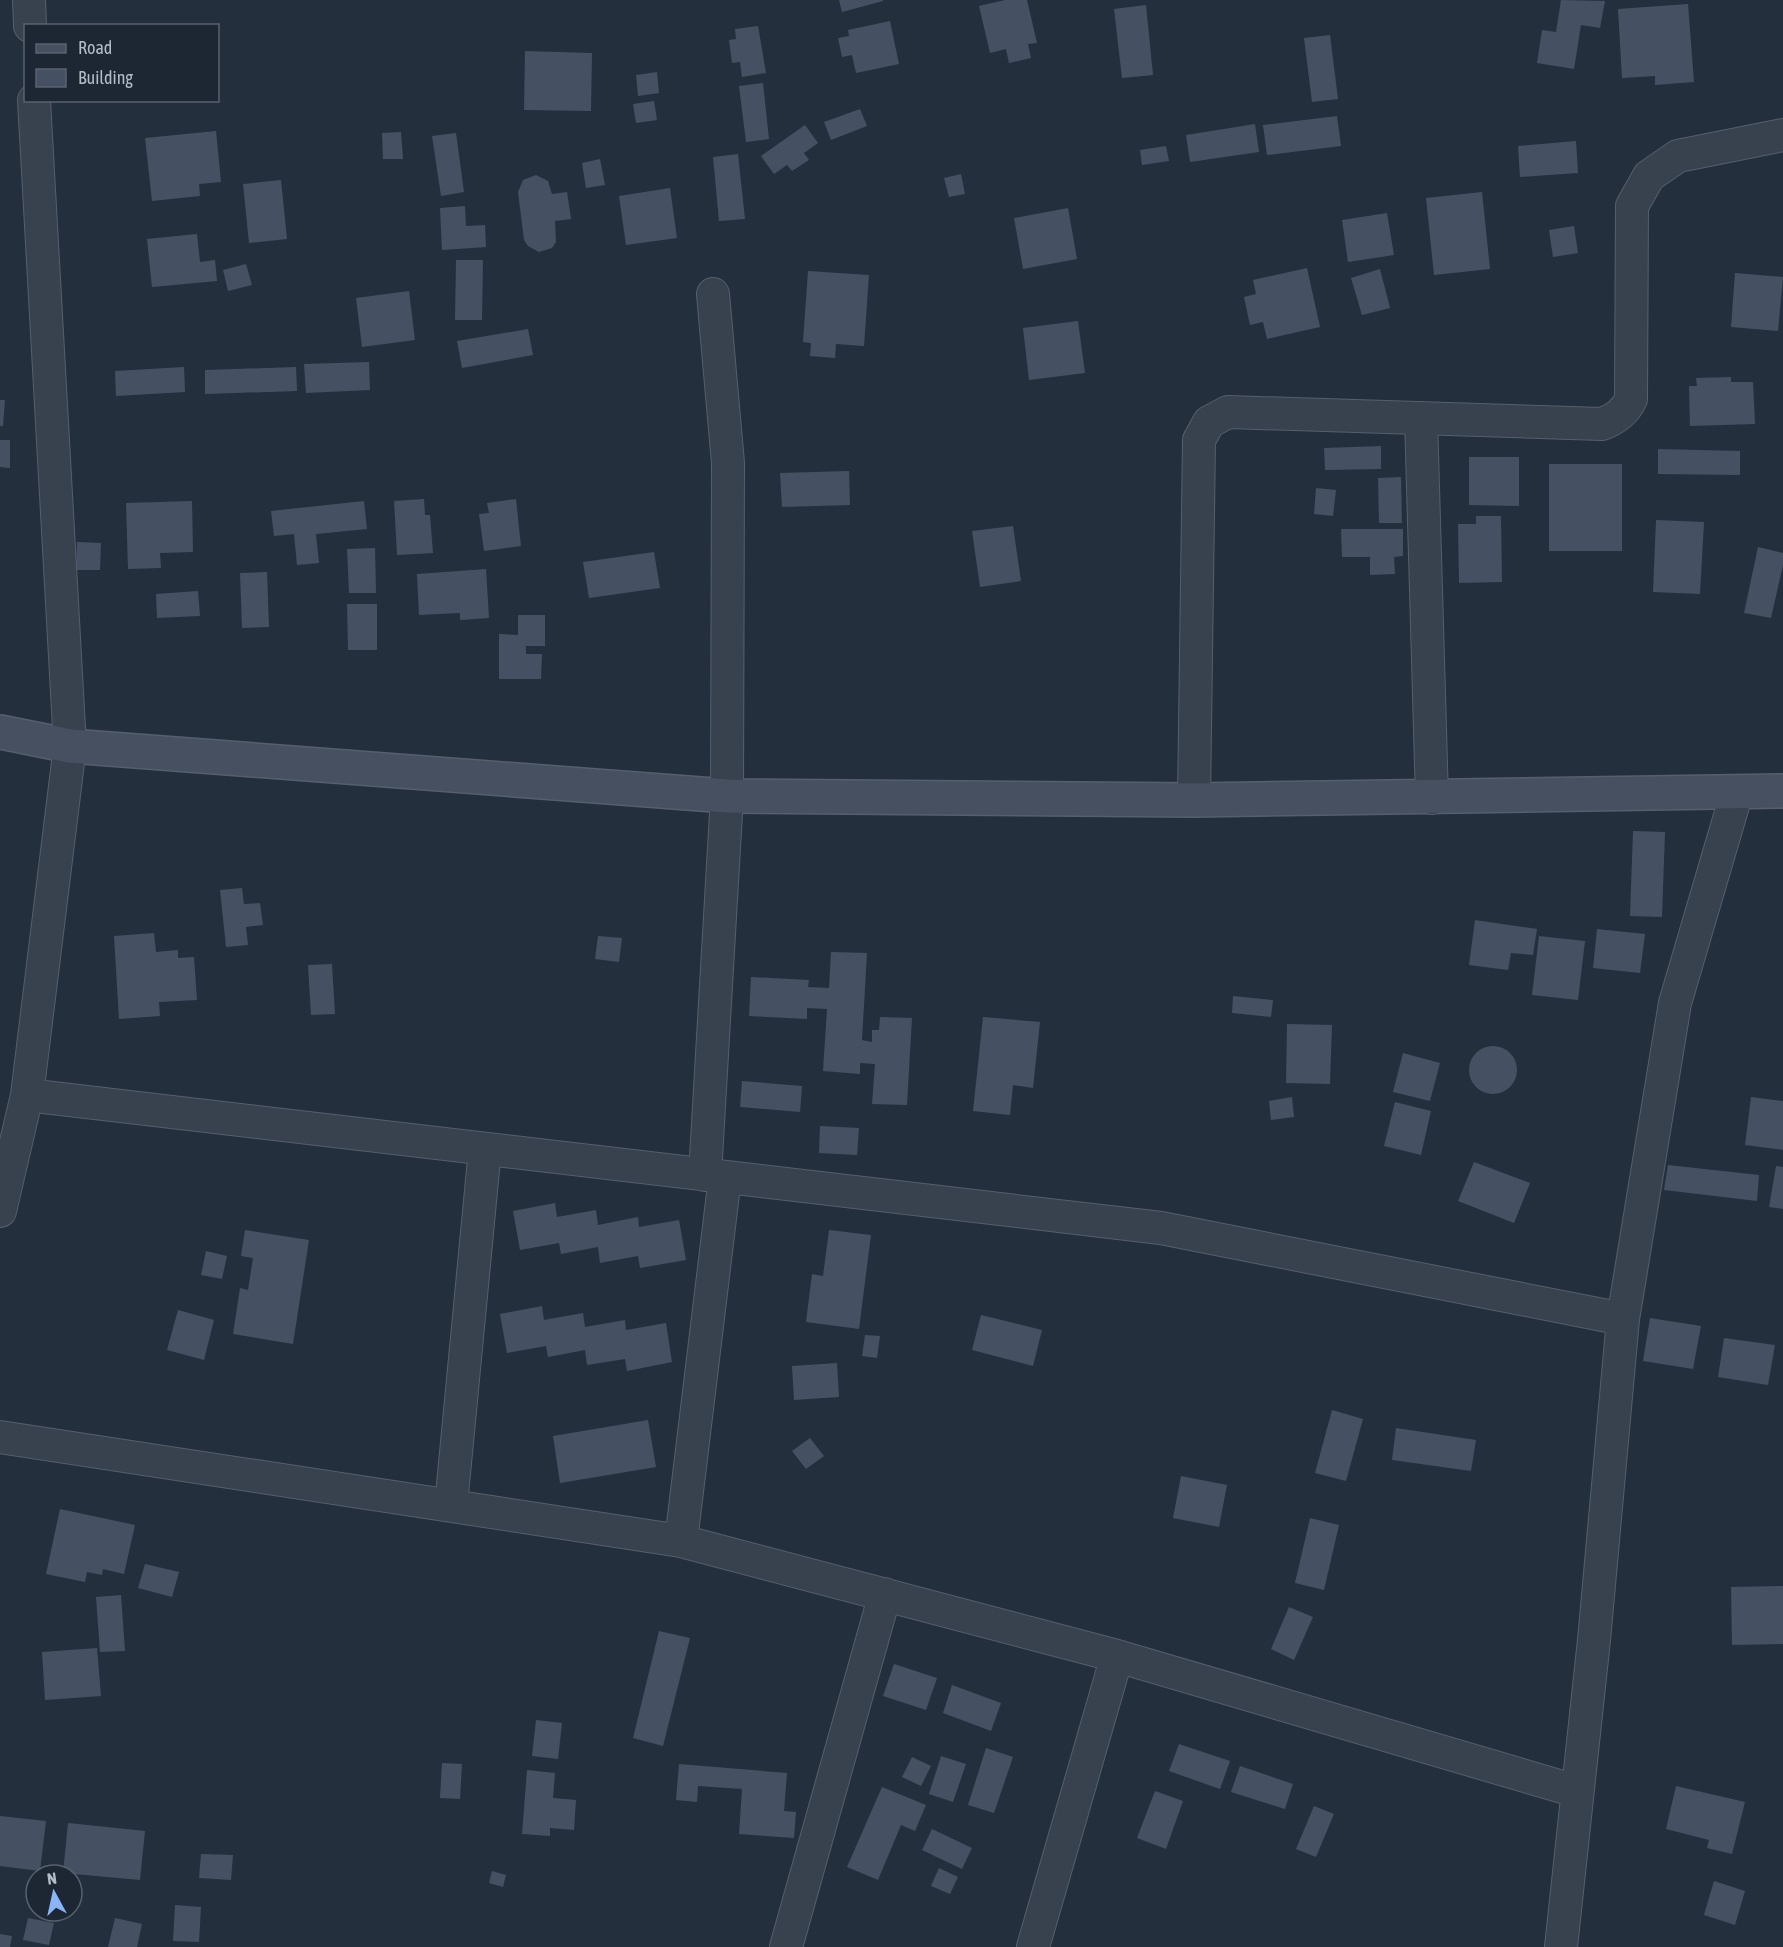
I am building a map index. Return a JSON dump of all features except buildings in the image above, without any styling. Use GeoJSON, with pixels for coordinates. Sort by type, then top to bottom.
{"type":"FeatureCollection","features":[{"type":"Feature","properties":{"kind":"street"},"geometry":{"type":"LineString","coordinates":[[29,0],[30,24]]}},
{"type":"Feature","properties":{"kind":"street"},"geometry":{"type":"LineString","coordinates":[[0,1211],[27,1095],[70,746],[34,102]]}},
{"type":"Feature","properties":{"kind":"street"},"geometry":{"type":"LineString","coordinates":[[1194,800],[1199,440],[1209,422],[1228,412],[1602,424],[1621,414],[1631,399],[1632,206],[1639,190],[1649,176],[1678,156],[1783,135]]}},
{"type":"Feature","properties":{"kind":"street"},"geometry":{"type":"LineString","coordinates":[[681,1541],[715,1176],[727,796],[728,463],[714,294]]}},
{"type":"Feature","properties":{"kind":"street"},"geometry":{"type":"LineString","coordinates":[[1420,418],[1432,798]]}},
{"type":"Feature","properties":{"kind":"street"},"geometry":{"type":"LineString","coordinates":[[0,732],[70,746],[727,796],[1194,800],[1783,791]]}},
{"type":"Feature","properties":{"kind":"street"},"geometry":{"type":"LineString","coordinates":[[1561,1947],[1595,1628],[1623,1319],[1675,1003],[1737,792]]}},
{"type":"Feature","properties":{"kind":"street"},"geometry":{"type":"LineString","coordinates":[[27,1095],[1161,1228],[1623,1319]]}},
{"type":"Feature","properties":{"kind":"street"},"geometry":{"type":"LineString","coordinates":[[451,1506],[486,1149]]}},
{"type":"Feature","properties":{"kind":"street"},"geometry":{"type":"LineString","coordinates":[[0,1437],[681,1541],[1117,1656],[1576,1791]]}},
{"type":"Feature","properties":{"kind":"street"},"geometry":{"type":"LineString","coordinates":[[786,1947],[885,1594]]}},
{"type":"Feature","properties":{"kind":"street"},"geometry":{"type":"LineString","coordinates":[[1033,1947],[1117,1656]]}}]}
